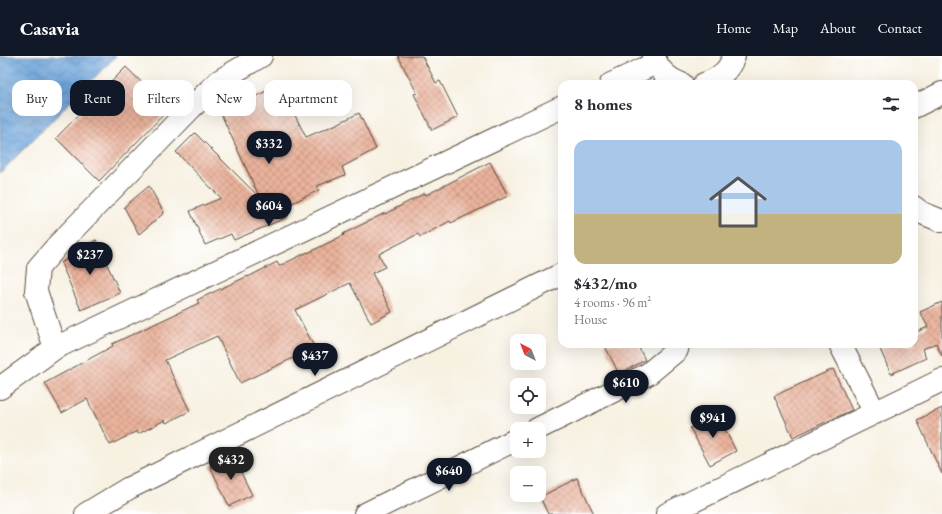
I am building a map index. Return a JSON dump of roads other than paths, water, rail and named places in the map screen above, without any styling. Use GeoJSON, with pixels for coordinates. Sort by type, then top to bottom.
{"type":"FeatureCollection","features":[{"type":"Feature","properties":{"kind":"street"},"geometry":{"type":"LineString","coordinates":[[54,348],[36,291],[38,268],[58,245],[219,81],[261,56]]}},
{"type":"Feature","properties":{"kind":"street"},"geometry":{"type":"LineString","coordinates":[[714,80],[723,74],[731,64],[734,56]]}},
{"type":"Feature","properties":{"kind":"street"},"geometry":{"type":"LineString","coordinates":[[618,80],[655,59],[663,73],[673,80]]}},
{"type":"Feature","properties":{"kind":"street"},"geometry":{"type":"LineString","coordinates":[[918,104],[942,93]]}},
{"type":"Feature","properties":{"kind":"street"},"geometry":{"type":"LineString","coordinates":[[0,388],[54,348],[558,109]]}},
{"type":"Feature","properties":{"kind":"street"},"geometry":{"type":"LineString","coordinates":[[918,210],[942,221]]}},
{"type":"Feature","properties":{"kind":"street"},"geometry":{"type":"LineString","coordinates":[[86,514],[129,488],[558,276]]}},
{"type":"Feature","properties":{"kind":"street"},"geometry":{"type":"LineString","coordinates":[[546,425],[648,374],[677,350],[677,348]]}},
{"type":"Feature","properties":{"kind":"street"},"geometry":{"type":"LineString","coordinates":[[842,348],[874,413]]}},
{"type":"Feature","properties":{"kind":"street"},"geometry":{"type":"LineString","coordinates":[[667,514],[942,380]]}},
{"type":"Feature","properties":{"kind":"street"},"geometry":{"type":"LineString","coordinates":[[365,514],[510,442]]}},
{"type":"Feature","properties":{"kind":"water"},"geometry":{"type":"Polygon","coordinates":[[[0,56],[116,56],[92,80],[70,80],[70,102],[62,110],[62,80],[12,80],[12,116],[57,116],[0,173],[0,56]]]}}]}
